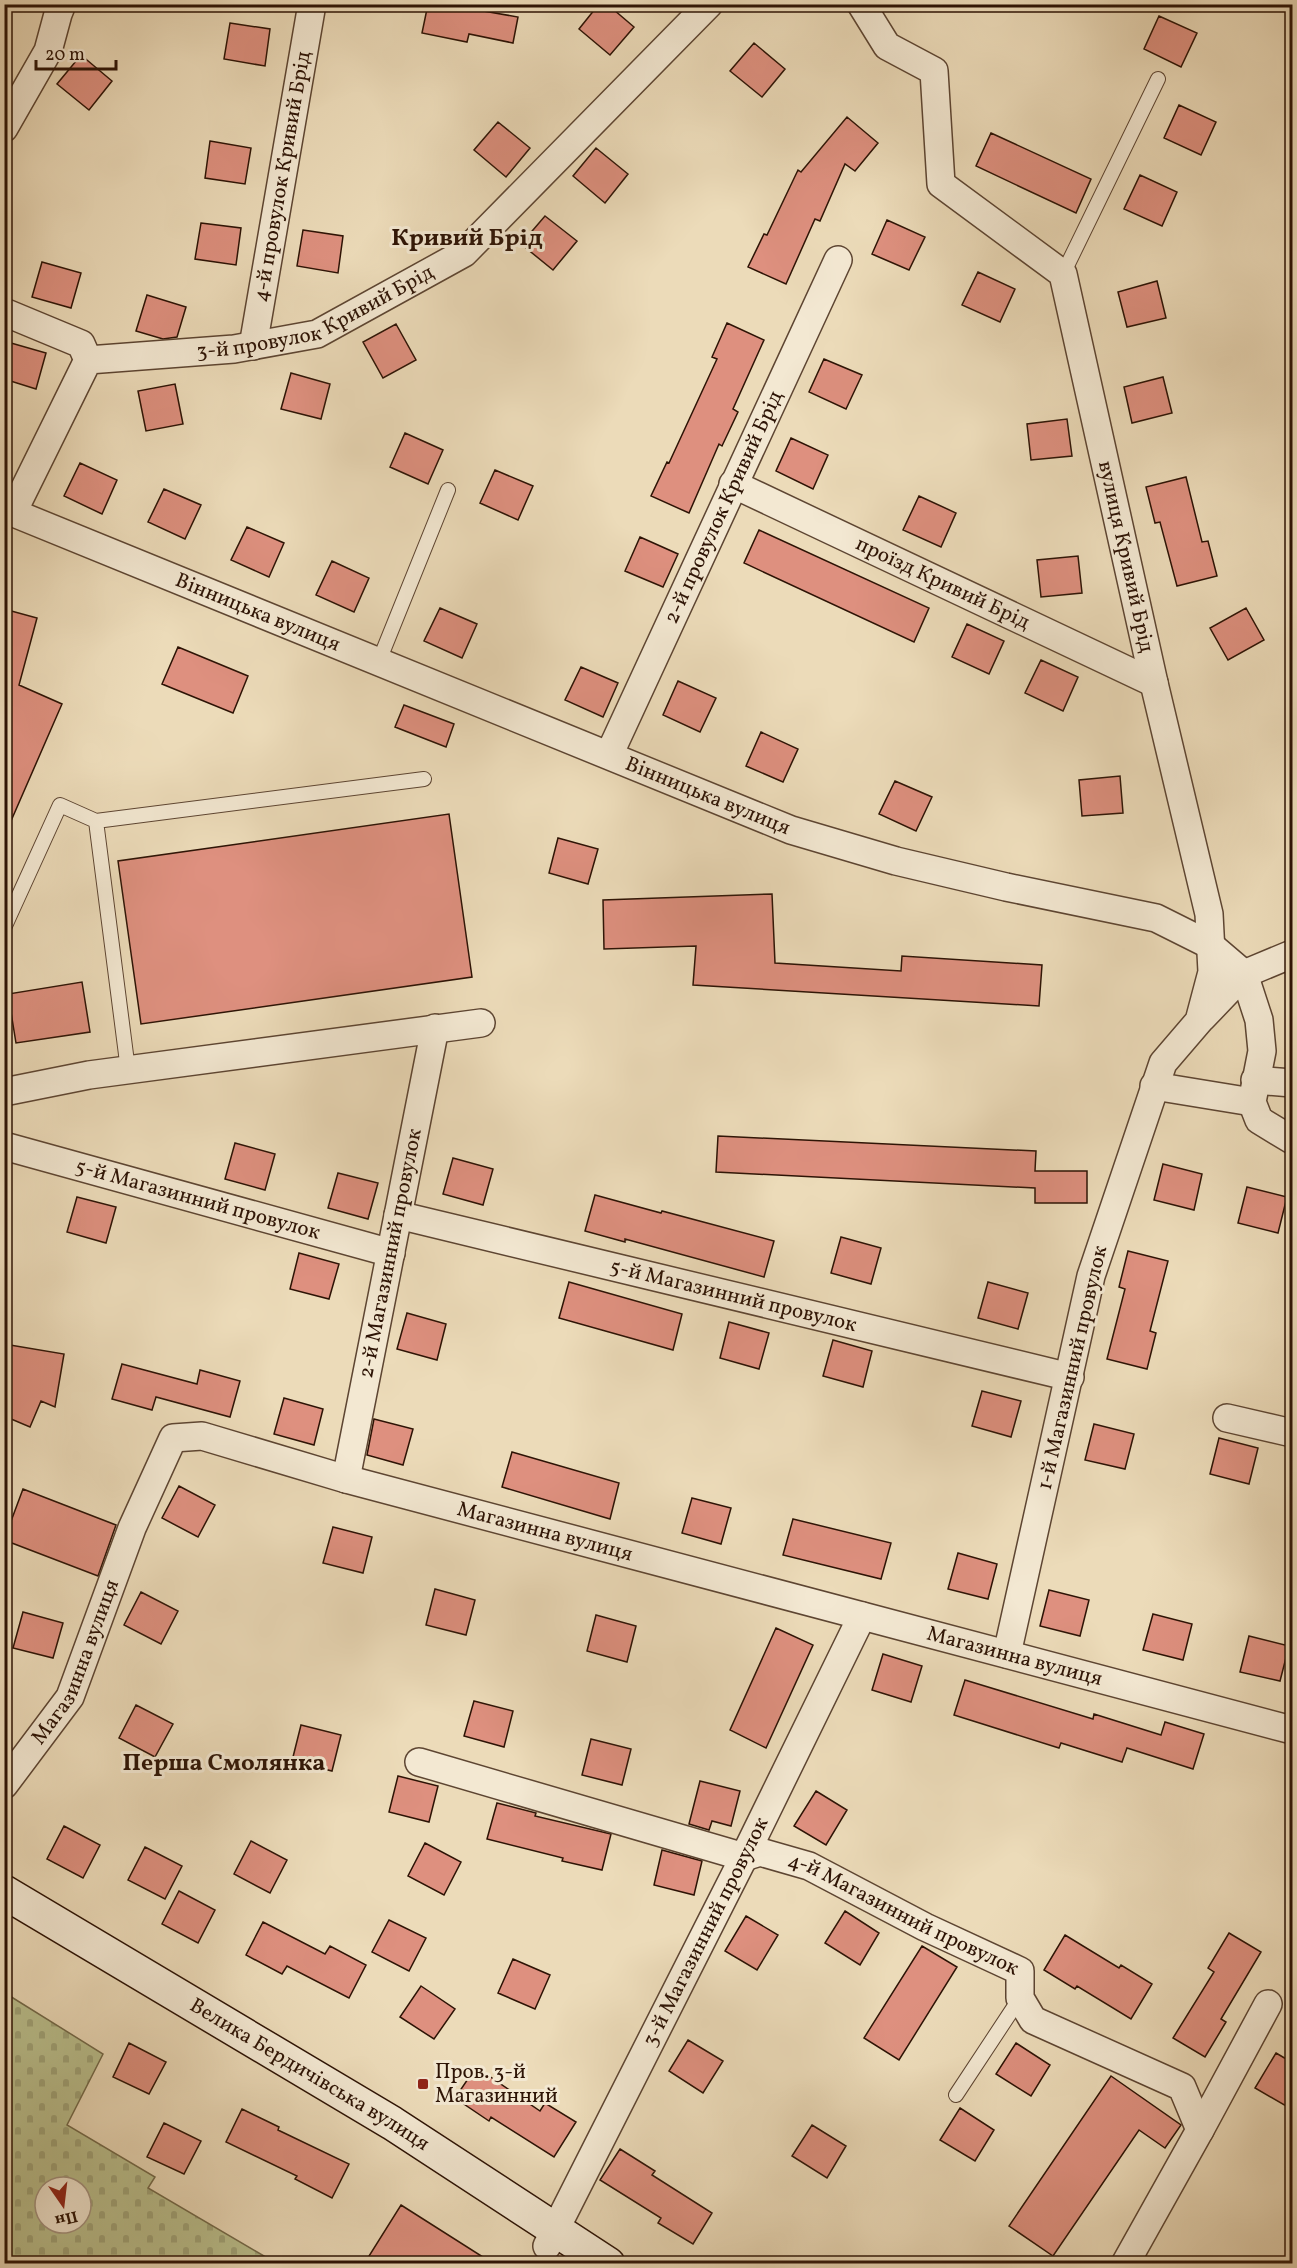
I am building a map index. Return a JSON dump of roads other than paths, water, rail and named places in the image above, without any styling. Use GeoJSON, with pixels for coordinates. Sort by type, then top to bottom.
{"type":"FeatureCollection","features":[{"type":"Feature","properties":{"kind":"main road","name":"Велика Бердичівська вулиця"},"geometry":{"type":"LineString","coordinates":[[4,1892],[402,2129],[552,2238],[574,2264]]}},
{"type":"Feature","properties":{"kind":"main road","name":"Велика Бердичівська вулиця"},"geometry":{"type":"LineString","coordinates":[[4,1913],[140,1990],[552,2238],[608,2264]]}},
{"type":"Feature","properties":{"kind":"street"},"geometry":{"type":"LineString","coordinates":[[4,128],[48,51],[62,4]]}},
{"type":"Feature","properties":{"kind":"street","name":"4-й провулок Кривий Брід"},"geometry":{"type":"LineString","coordinates":[[253,346],[312,4]]}},
{"type":"Feature","properties":{"kind":"street","name":"3-й провулок Кривий Брід"},"geometry":{"type":"LineString","coordinates":[[88,360],[253,346],[317,334],[464,253],[709,4]]}},
{"type":"Feature","properties":{"kind":"street"},"geometry":{"type":"LineString","coordinates":[[861,4],[887,46],[934,71],[941,184],[1064,274]]}},
{"type":"Feature","properties":{"kind":"street","name":"2-й провулок Кривий Брід"},"geometry":{"type":"LineString","coordinates":[[609,755],[838,260]]}},
{"type":"Feature","properties":{"kind":"street","name":"вулиця Кривий Брід"},"geometry":{"type":"LineString","coordinates":[[1064,274],[1154,683],[1209,914],[1212,972],[1199,1021],[1163,1063],[1154,1086]]}},
{"type":"Feature","properties":{"kind":"street"},"geometry":{"type":"LineString","coordinates":[[4,312],[81,344],[88,360],[9,510]]}},
{"type":"Feature","properties":{"kind":"street","name":"проїзд Кривий Брід"},"geometry":{"type":"LineString","coordinates":[[733,484],[1154,683]]}},
{"type":"Feature","properties":{"kind":"street","name":"Вінницька вулиця"},"geometry":{"type":"LineString","coordinates":[[9,510],[791,830],[907,863],[1006,887],[1156,918],[1210,945],[1244,974]]}},
{"type":"Feature","properties":{"kind":"street"},"geometry":{"type":"LineString","coordinates":[[1199,1021],[1244,974],[1293,954]]}},
{"type":"Feature","properties":{"kind":"street"},"geometry":{"type":"LineString","coordinates":[[1244,974],[1259,1020],[1262,1051],[1254,1091],[1259,1120],[1293,1140]]}},
{"type":"Feature","properties":{"kind":"street"},"geometry":{"type":"LineString","coordinates":[[4,1092],[128,1070],[481,1023]]}},
{"type":"Feature","properties":{"kind":"street","name":"2-й Магазинний провулок"},"geometry":{"type":"LineString","coordinates":[[346,1479],[435,1028]]}},
{"type":"Feature","properties":{"kind":"street"},"geometry":{"type":"LineString","coordinates":[[1154,1086],[1254,1091],[1293,1083]]}},
{"type":"Feature","properties":{"kind":"street","name":"1-й Магазинний провулок"},"geometry":{"type":"LineString","coordinates":[[1006,1654],[1091,1276],[1154,1086]]}},
{"type":"Feature","properties":{"kind":"street","name":"5-й Магазинний провулок"},"geometry":{"type":"LineString","coordinates":[[4,1146],[391,1253]]}},
{"type":"Feature","properties":{"kind":"street","name":"5-й Магазинний провулок"},"geometry":{"type":"LineString","coordinates":[[398,1215],[1070,1377]]}},
{"type":"Feature","properties":{"kind":"street"},"geometry":{"type":"LineString","coordinates":[[1227,1418],[1293,1433]]}},
{"type":"Feature","properties":{"kind":"street","name":"Магазинна вулиця"},"geometry":{"type":"LineString","coordinates":[[4,1785],[70,1697],[132,1528],[173,1438],[202,1436],[346,1479],[1293,1730]]}},
{"type":"Feature","properties":{"kind":"street","name":"3-й Магазинний провулок"},"geometry":{"type":"LineString","coordinates":[[552,2238],[744,1857],[862,1616]]}},
{"type":"Feature","properties":{"kind":"street","name":"4-й Магазинний провулок"},"geometry":{"type":"LineString","coordinates":[[419,1762],[744,1857],[760,1851],[809,1866],[925,1927],[1020,1971],[1020,1998],[1033,2020],[1182,2087],[1200,2130]]}},
{"type":"Feature","properties":{"kind":"street"},"geometry":{"type":"LineString","coordinates":[[1125,2264],[1268,2004]]}},
{"type":"Feature","properties":{"kind":"lane"},"geometry":{"type":"LineString","coordinates":[[1064,274],[1158,79]]}},
{"type":"Feature","properties":{"kind":"lane"},"geometry":{"type":"LineString","coordinates":[[380,661],[448,490]]}},
{"type":"Feature","properties":{"kind":"lane"},"geometry":{"type":"LineString","coordinates":[[4,928],[60,805],[96,821],[424,778]]}},
{"type":"Feature","properties":{"kind":"lane"},"geometry":{"type":"LineString","coordinates":[[96,821],[128,1070]]}},
{"type":"Feature","properties":{"kind":"lane"},"geometry":{"type":"LineString","coordinates":[[956,2095],[1020,1998]]}},
{"type":"Feature","properties":{"kind":"place","name":"Пров. 3-й Магазинний"},"geometry":{"type":"Point","coordinates":[423,2084]}},
{"type":"Feature","properties":{"kind":"district","name":"Кривий Брід"},"geometry":{"type":"Point","coordinates":[467,239]}},
{"type":"Feature","properties":{"kind":"district","name":"Перша Смолянка"},"geometry":{"type":"Point","coordinates":[224,1764]}}]}
